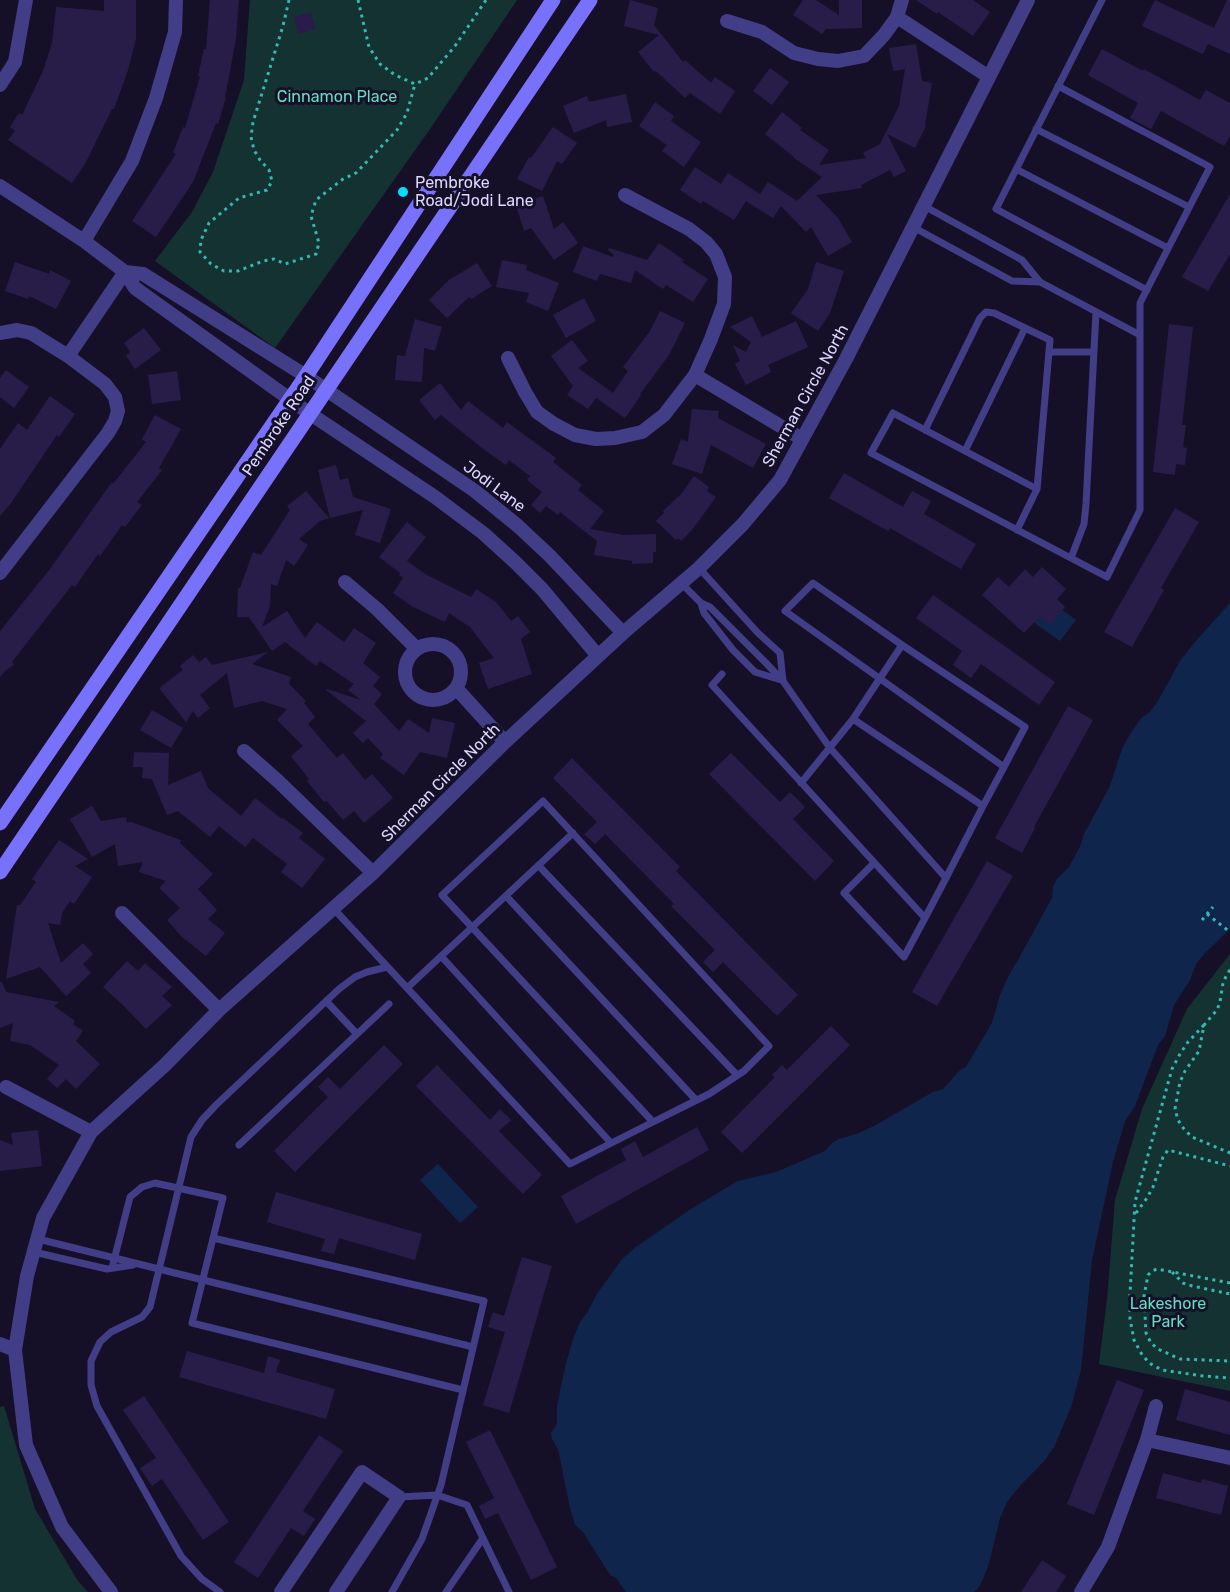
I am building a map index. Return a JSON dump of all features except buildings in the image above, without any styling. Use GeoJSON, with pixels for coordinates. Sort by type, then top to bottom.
{"type":"FeatureCollection","features":[{"type":"Feature","properties":{"kind":"main road","name":"Pembroke Road"},"geometry":{"type":"LineString","coordinates":[[0,823],[306,376],[553,0]]}},
{"type":"Feature","properties":{"kind":"main road","name":"Pembroke Road"},"geometry":{"type":"LineString","coordinates":[[0,872],[590,0]]}},
{"type":"Feature","properties":{"kind":"street"},"geometry":{"type":"LineString","coordinates":[[0,85],[15,62],[26,0]]}},
{"type":"Feature","properties":{"kind":"street"},"geometry":{"type":"LineString","coordinates":[[84,241],[132,161],[156,98],[175,32],[176,0]]}},
{"type":"Feature","properties":{"kind":"street"},"geometry":{"type":"LineString","coordinates":[[727,21],[762,32],[794,53],[838,61],[864,56],[897,17],[902,0]]}},
{"type":"Feature","properties":{"kind":"street","name":"Sherman Circle North"},"geometry":{"type":"LineString","coordinates":[[111,1592],[62,1527],[26,1445],[15,1350],[27,1276],[44,1218],[92,1132],[165,1065],[219,1010],[373,873],[506,742],[598,656],[699,568],[743,524],[780,480],[846,359],[1028,0]]}},
{"type":"Feature","properties":{"kind":"street"},"geometry":{"type":"LineString","coordinates":[[897,17],[989,77]]}},
{"type":"Feature","properties":{"kind":"street"},"geometry":{"type":"LineString","coordinates":[[0,186],[84,241],[125,272],[135,288],[309,413],[435,497],[483,533],[542,590],[598,656]]}},
{"type":"Feature","properties":{"kind":"street"},"geometry":{"type":"LineString","coordinates":[[508,358],[537,412],[575,435],[596,439],[615,438],[642,432],[664,416],[695,375],[724,304],[725,277],[716,254],[706,242],[689,230],[625,195]]}},
{"type":"Feature","properties":{"kind":"street"},"geometry":{"type":"LineString","coordinates":[[68,356],[125,272]]}},
{"type":"Feature","properties":{"kind":"street","name":"Jodi Lane"},"geometry":{"type":"LineString","coordinates":[[125,272],[143,274],[326,389],[475,491],[550,556],[623,633]]}},
{"type":"Feature","properties":{"kind":"street"},"geometry":{"type":"LineString","coordinates":[[0,333],[17,330],[31,333],[68,356],[105,384],[115,397],[118,411],[116,421],[108,433],[0,573]]}},
{"type":"Feature","properties":{"kind":"street"},"geometry":{"type":"LineString","coordinates":[[695,375],[802,439]]}},
{"type":"Feature","properties":{"kind":"street"},"geometry":{"type":"LineString","coordinates":[[345,582],[377,609],[417,649]]}},
{"type":"Feature","properties":{"kind":"street"},"geometry":{"type":"LineString","coordinates":[[430,644],[440,644],[448,648],[456,654],[462,671],[456,688],[442,699],[424,699],[416,695],[406,679],[407,660],[417,649],[430,644]]}},
{"type":"Feature","properties":{"kind":"street"},"geometry":{"type":"LineString","coordinates":[[456,688],[506,742]]}},
{"type":"Feature","properties":{"kind":"street"},"geometry":{"type":"LineString","coordinates":[[244,751],[373,873]]}},
{"type":"Feature","properties":{"kind":"street"},"geometry":{"type":"LineString","coordinates":[[122,913],[219,1010]]}},
{"type":"Feature","properties":{"kind":"street"},"geometry":{"type":"LineString","coordinates":[[6,1087],[92,1132]]}},
{"type":"Feature","properties":{"kind":"street"},"geometry":{"type":"LineString","coordinates":[[0,1344],[15,1350]]}},
{"type":"Feature","properties":{"kind":"street"},"geometry":{"type":"LineString","coordinates":[[1081,1592],[1108,1547],[1147,1440],[1156,1406]]}},
{"type":"Feature","properties":{"kind":"street"},"geometry":{"type":"LineString","coordinates":[[1147,1440],[1230,1458]]}},
{"type":"Feature","properties":{"kind":"street"},"geometry":{"type":"LineString","coordinates":[[281,1592],[362,1472],[399,1497],[336,1592]]}},
{"type":"Feature","properties":{"kind":"lane"},"geometry":{"type":"LineString","coordinates":[[1102,0],[996,208],[1147,290]]}},
{"type":"Feature","properties":{"kind":"lane"},"geometry":{"type":"LineString","coordinates":[[1037,489],[893,413],[871,453],[1107,577],[1140,510],[1140,303],[1210,167],[1058,86]]}},
{"type":"Feature","properties":{"kind":"lane"},"geometry":{"type":"LineString","coordinates":[[1036,129],[1190,207]]}},
{"type":"Feature","properties":{"kind":"lane"},"geometry":{"type":"LineString","coordinates":[[1016,169],[1168,248]]}},
{"type":"Feature","properties":{"kind":"lane"},"geometry":{"type":"LineString","coordinates":[[924,206],[1022,260],[1041,282],[1140,335]]}},
{"type":"Feature","properties":{"kind":"lane"},"geometry":{"type":"LineString","coordinates":[[913,227],[1012,281],[1041,282]]}},
{"type":"Feature","properties":{"kind":"lane"},"geometry":{"type":"LineString","coordinates":[[925,430],[980,318],[986,312],[994,313],[1050,340],[1037,489],[1017,530]]}},
{"type":"Feature","properties":{"kind":"lane"},"geometry":{"type":"LineString","coordinates":[[1071,558],[1084,524],[1096,312]]}},
{"type":"Feature","properties":{"kind":"lane"},"geometry":{"type":"LineString","coordinates":[[964,451],[1025,328]]}},
{"type":"Feature","properties":{"kind":"lane"},"geometry":{"type":"LineString","coordinates":[[1049,352],[1094,352]]}},
{"type":"Feature","properties":{"kind":"lane"},"geometry":{"type":"LineString","coordinates":[[699,568],[758,633],[780,653],[783,681]]}},
{"type":"Feature","properties":{"kind":"lane"},"geometry":{"type":"LineString","coordinates":[[681,583],[701,603],[710,607],[783,681],[830,748],[946,878]]}},
{"type":"Feature","properties":{"kind":"lane"},"geometry":{"type":"LineString","coordinates":[[874,863],[844,893],[904,957],[925,918],[1025,727],[813,583],[785,611],[1004,767]]}},
{"type":"Feature","properties":{"kind":"lane"},"geometry":{"type":"LineString","coordinates":[[701,603],[704,613],[755,672],[783,681]]}},
{"type":"Feature","properties":{"kind":"lane"},"geometry":{"type":"LineString","coordinates":[[801,783],[852,719],[902,645]]}},
{"type":"Feature","properties":{"kind":"lane"},"geometry":{"type":"LineString","coordinates":[[722,674],[712,685],[925,918]]}},
{"type":"Feature","properties":{"kind":"lane"},"geometry":{"type":"LineString","coordinates":[[852,719],[983,806]]}},
{"type":"Feature","properties":{"kind":"lane"},"geometry":{"type":"LineString","coordinates":[[333,908],[570,1164],[611,1143],[653,1122],[696,1100],[744,1071],[769,1046],[543,801],[442,895],[653,1122]]}},
{"type":"Feature","properties":{"kind":"lane"},"geometry":{"type":"LineString","coordinates":[[407,988],[573,833]]}},
{"type":"Feature","properties":{"kind":"lane"},"geometry":{"type":"LineString","coordinates":[[539,866],[737,1076]]}},
{"type":"Feature","properties":{"kind":"lane"},"geometry":{"type":"LineString","coordinates":[[506,896],[696,1100]]}},
{"type":"Feature","properties":{"kind":"lane"},"geometry":{"type":"LineString","coordinates":[[441,957],[611,1143]]}},
{"type":"Feature","properties":{"kind":"lane"},"geometry":{"type":"LineString","coordinates":[[220,1592],[202,1580],[181,1556],[97,1406],[91,1385],[91,1361],[100,1342],[111,1332],[142,1317],[150,1307],[191,1137],[202,1120],[326,1001],[355,977],[387,967]]}},
{"type":"Feature","properties":{"kind":"lane"},"geometry":{"type":"LineString","coordinates":[[326,1001],[357,1034]]}},
{"type":"Feature","properties":{"kind":"lane"},"geometry":{"type":"LineString","coordinates":[[239,1144],[389,1004]]}},
{"type":"Feature","properties":{"kind":"lane"},"geometry":{"type":"LineString","coordinates":[[112,1268],[130,1197],[142,1187],[155,1183],[223,1198],[192,1323],[463,1390]]}},
{"type":"Feature","properties":{"kind":"lane"},"geometry":{"type":"LineString","coordinates":[[213,1238],[484,1301],[437,1495],[422,1539],[392,1592]]}},
{"type":"Feature","properties":{"kind":"lane"},"geometry":{"type":"LineString","coordinates":[[36,1246],[115,1258],[473,1347]]}},
{"type":"Feature","properties":{"kind":"lane"},"geometry":{"type":"LineString","coordinates":[[36,1246],[99,1267],[112,1268],[138,1264]]}},
{"type":"Feature","properties":{"kind":"lane"},"geometry":{"type":"LineString","coordinates":[[399,1497],[437,1495],[467,1505],[509,1592]]}},
{"type":"Feature","properties":{"kind":"lane"},"geometry":{"type":"LineString","coordinates":[[446,1592],[483,1538]]}},
{"type":"Feature","properties":{"kind":"path"},"geometry":{"type":"LineString","coordinates":[[289,0],[253,122],[251,137],[254,150],[269,170],[272,181],[267,190],[239,198],[209,223],[201,240],[200,252],[211,264],[224,271],[238,272],[263,261],[274,259],[285,264],[316,254],[319,243],[311,216],[316,200],[343,179],[356,173],[397,130],[407,113],[415,84]]}},
{"type":"Feature","properties":{"kind":"path"},"geometry":{"type":"LineString","coordinates":[[358,0],[369,47],[380,64],[395,75],[415,84],[428,78],[486,0]]}},
{"type":"Feature","properties":{"kind":"path"},"geometry":{"type":"LineString","coordinates":[[1202,920],[1213,907]]}},
{"type":"Feature","properties":{"kind":"path"},"geometry":{"type":"LineString","coordinates":[[1207,915],[1230,932]]}},
{"type":"Feature","properties":{"kind":"path"},"geometry":{"type":"LineString","coordinates":[[1230,970],[1223,983],[1217,1010],[1188,1042],[1172,1069],[1138,1191],[1134,1214],[1130,1294],[1130,1319],[1134,1340],[1149,1363],[1162,1370],[1230,1378]]}},
{"type":"Feature","properties":{"kind":"path"},"geometry":{"type":"LineString","coordinates":[[1204,1025],[1199,1051],[1180,1082],[1175,1109],[1178,1120],[1192,1137],[1230,1153]]}},
{"type":"Feature","properties":{"kind":"path"},"geometry":{"type":"LineString","coordinates":[[1134,1214],[1150,1192],[1163,1157],[1168,1150],[1230,1166]]}},
{"type":"Feature","properties":{"kind":"path"},"geometry":{"type":"LineString","coordinates":[[1230,1283],[1156,1269],[1148,1275],[1144,1296],[1146,1333],[1151,1343],[1158,1349],[1180,1359],[1230,1361]]}},
{"type":"Feature","properties":{"kind":"path"},"geometry":{"type":"LineString","coordinates":[[1170,1270],[1188,1286],[1230,1294]]}},
{"type":"Feature","properties":{"kind":"green space","name":"Cinnamon Place"},"geometry":{"type":"Polygon","coordinates":[[[250,0],[517,0],[430,129],[275,348],[155,261],[192,212],[213,172],[244,80],[250,0]]]}},
{"type":"Feature","properties":{"kind":"green space","name":"Lakeshore Park"},"geometry":{"type":"Polygon","coordinates":[[[1230,954],[1230,1391],[1099,1364],[1115,1200],[1142,1109],[1187,1009],[1230,954]]]}},
{"type":"Feature","properties":{"kind":"green space"},"geometry":{"type":"Polygon","coordinates":[[[4,1406],[35,1509],[78,1581],[88,1592],[0,1592],[0,1407],[4,1406]]]}},
{"type":"Feature","properties":{"kind":"water"},"geometry":{"type":"Polygon","coordinates":[[[1042,595],[1076,620],[1060,641],[1026,617],[1042,595]]]}},
{"type":"Feature","properties":{"kind":"water"},"geometry":{"type":"Polygon","coordinates":[[[1230,603],[1230,929],[1196,964],[1190,980],[1174,1005],[1165,1036],[1158,1045],[1135,1106],[1125,1121],[1113,1162],[1092,1260],[1081,1370],[1071,1407],[1054,1447],[1007,1502],[1000,1518],[989,1563],[979,1587],[974,1592],[626,1592],[616,1578],[610,1575],[583,1532],[575,1525],[558,1449],[551,1433],[557,1424],[557,1406],[573,1340],[580,1322],[597,1294],[622,1259],[691,1209],[738,1181],[776,1172],[825,1151],[839,1139],[874,1126],[933,1092],[943,1089],[960,1070],[966,1067],[992,1023],[1000,995],[1009,975],[1052,898],[1053,887],[1057,879],[1069,867],[1080,847],[1084,834],[1110,786],[1122,749],[1129,736],[1141,718],[1150,712],[1158,701],[1180,661],[1230,603]]]}},
{"type":"Feature","properties":{"kind":"water"},"geometry":{"type":"Polygon","coordinates":[[[438,1164],[478,1207],[460,1223],[420,1180],[438,1164]]]}},
{"type":"Feature","properties":{"kind":"place","name":"Pembroke Road/Jodi Lane"},"geometry":{"type":"Point","coordinates":[403,192]}}]}
